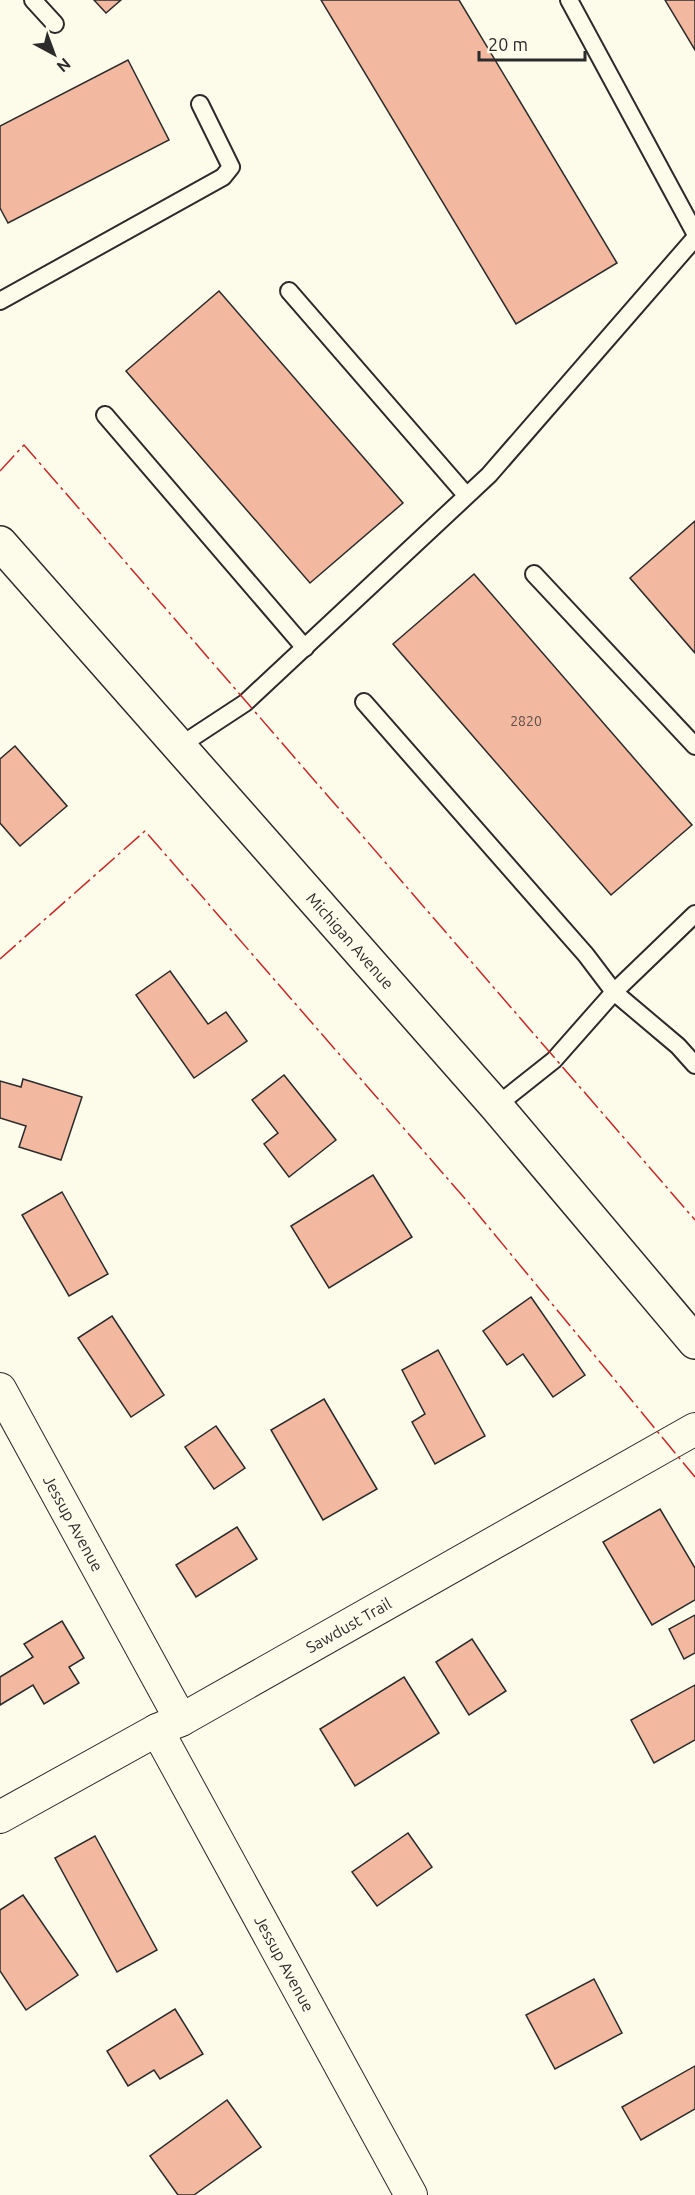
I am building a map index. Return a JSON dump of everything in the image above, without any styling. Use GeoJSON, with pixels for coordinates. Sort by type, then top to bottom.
{"type":"FeatureCollection","features":[{"type":"Feature","properties":{"kind":"main road","name":"Michigan Avenue"},"geometry":{"type":"LineString","coordinates":[[0,543],[496,1106],[695,1342]]}},
{"type":"Feature","properties":{"kind":"street","name":"Jessup Avenue"},"geometry":{"type":"LineString","coordinates":[[0,1389],[169,1725],[411,2195]]}},
{"type":"Feature","properties":{"kind":"street","name":"Sawdust Trail"},"geometry":{"type":"LineString","coordinates":[[0,1817],[169,1725],[695,1429]]}},
{"type":"Feature","properties":{"kind":"lane"},"geometry":{"type":"LineString","coordinates":[[33,0],[56,24]]}},
{"type":"Feature","properties":{"kind":"lane"},"geometry":{"type":"LineString","coordinates":[[569,0],[695,233]]}},
{"type":"Feature","properties":{"kind":"lane"},"geometry":{"type":"LineString","coordinates":[[0,301],[224,177],[231,167],[200,104]]}},
{"type":"Feature","properties":{"kind":"lane"},"geometry":{"type":"LineString","coordinates":[[178,747],[245,703],[489,475],[695,238]]}},
{"type":"Feature","properties":{"kind":"lane"},"geometry":{"type":"LineString","coordinates":[[289,291],[466,495]]}},
{"type":"Feature","properties":{"kind":"lane"},"geometry":{"type":"LineString","coordinates":[[105,415],[305,648]]}},
{"type":"Feature","properties":{"kind":"lane"},"geometry":{"type":"LineString","coordinates":[[534,574],[695,746]]}},
{"type":"Feature","properties":{"kind":"lane"},"geometry":{"type":"LineString","coordinates":[[364,702],[586,955],[614,992],[678,1046],[695,1065]]}},
{"type":"Feature","properties":{"kind":"lane"},"geometry":{"type":"LineString","coordinates":[[496,1106],[554,1060],[614,992],[695,914]]}},
{"type":"Feature","properties":{"kind":"building"},"geometry":{"type":"Polygon","coordinates":[[[94,0],[121,0],[106,13],[94,0]]]}},
{"type":"Feature","properties":{"kind":"building"},"geometry":{"type":"Polygon","coordinates":[[[321,0],[459,0],[617,263],[516,324],[321,0]]]}},
{"type":"Feature","properties":{"kind":"building"},"geometry":{"type":"Polygon","coordinates":[[[665,0],[695,0],[695,50],[665,0]]]}},
{"type":"Feature","properties":{"kind":"building"},"geometry":{"type":"Polygon","coordinates":[[[128,60],[169,140],[8,223],[0,208],[0,126],[128,60]]]}},
{"type":"Feature","properties":{"kind":"building"},"geometry":{"type":"Polygon","coordinates":[[[219,291],[403,503],[310,583],[126,371],[219,291]]]}},
{"type":"Feature","properties":{"kind":"building"},"geometry":{"type":"Polygon","coordinates":[[[695,521],[695,653],[630,578],[695,521]]]}},
{"type":"Feature","properties":{"kind":"building"},"geometry":{"type":"Polygon","coordinates":[[[474,574],[692,825],[611,895],[393,644],[474,574]]]}},
{"type":"Feature","properties":{"kind":"building"},"geometry":{"type":"Polygon","coordinates":[[[15,746],[67,806],[20,846],[0,823],[0,759],[15,746]]]}},
{"type":"Feature","properties":{"kind":"building"},"geometry":{"type":"Polygon","coordinates":[[[170,971],[208,1024],[226,1012],[247,1041],[194,1078],[136,995],[170,971]]]}},
{"type":"Feature","properties":{"kind":"building"},"geometry":{"type":"Polygon","coordinates":[[[284,1075],[336,1140],[289,1177],[264,1144],[278,1133],[252,1100],[284,1075]]]}},
{"type":"Feature","properties":{"kind":"building"},"geometry":{"type":"Polygon","coordinates":[[[23,1079],[82,1097],[61,1160],[19,1147],[26,1126],[0,1118],[0,1081],[21,1087],[23,1079]]]}},
{"type":"Feature","properties":{"kind":"building"},"geometry":{"type":"Polygon","coordinates":[[[373,1175],[412,1237],[329,1288],[291,1226],[373,1175]]]}},
{"type":"Feature","properties":{"kind":"building"},"geometry":{"type":"Polygon","coordinates":[[[62,1192],[108,1274],[69,1296],[22,1215],[62,1192]]]}},
{"type":"Feature","properties":{"kind":"building"},"geometry":{"type":"Polygon","coordinates":[[[531,1297],[585,1375],[553,1397],[523,1354],[507,1365],[483,1331],[531,1297]]]}},
{"type":"Feature","properties":{"kind":"building"},"geometry":{"type":"Polygon","coordinates":[[[112,1316],[164,1395],[131,1417],[78,1338],[112,1316]]]}},
{"type":"Feature","properties":{"kind":"building"},"geometry":{"type":"Polygon","coordinates":[[[438,1350],[485,1436],[435,1464],[412,1422],[425,1414],[402,1370],[438,1350]]]}},
{"type":"Feature","properties":{"kind":"building"},"geometry":{"type":"Polygon","coordinates":[[[324,1399],[377,1489],[323,1520],[271,1430],[324,1399]]]}},
{"type":"Feature","properties":{"kind":"building"},"geometry":{"type":"Polygon","coordinates":[[[216,1426],[245,1468],[214,1489],[185,1447],[216,1426]]]}},
{"type":"Feature","properties":{"kind":"building"},"geometry":{"type":"Polygon","coordinates":[[[660,1509],[695,1568],[695,1600],[652,1625],[603,1542],[660,1509]]]}},
{"type":"Feature","properties":{"kind":"building"},"geometry":{"type":"Polygon","coordinates":[[[237,1527],[257,1559],[196,1597],[176,1565],[237,1527]]]}},
{"type":"Feature","properties":{"kind":"building"},"geometry":{"type":"Polygon","coordinates":[[[695,1615],[695,1653],[684,1659],[669,1629],[695,1615]]]}},
{"type":"Feature","properties":{"kind":"building"},"geometry":{"type":"Polygon","coordinates":[[[62,1621],[84,1658],[69,1667],[79,1683],[44,1704],[33,1685],[0,1705],[0,1677],[33,1657],[24,1644],[62,1621]]]}},
{"type":"Feature","properties":{"kind":"building"},"geometry":{"type":"Polygon","coordinates":[[[472,1639],[506,1691],[469,1715],[436,1662],[472,1639]]]}},
{"type":"Feature","properties":{"kind":"building"},"geometry":{"type":"Polygon","coordinates":[[[404,1677],[439,1733],[355,1786],[320,1729],[404,1677]]]}},
{"type":"Feature","properties":{"kind":"building"},"geometry":{"type":"Polygon","coordinates":[[[695,1685],[695,1740],[654,1763],[631,1720],[695,1685]]]}},
{"type":"Feature","properties":{"kind":"building"},"geometry":{"type":"Polygon","coordinates":[[[408,1833],[432,1867],[377,1906],[352,1872],[408,1833]]]}},
{"type":"Feature","properties":{"kind":"building"},"geometry":{"type":"Polygon","coordinates":[[[95,1836],[157,1950],[117,1972],[55,1858],[95,1836]]]}},
{"type":"Feature","properties":{"kind":"building"},"geometry":{"type":"Polygon","coordinates":[[[23,1895],[78,1975],[26,2010],[0,1971],[0,1910],[23,1895]]]}},
{"type":"Feature","properties":{"kind":"building"},"geometry":{"type":"Polygon","coordinates":[[[594,1979],[622,2033],[555,2069],[526,2015],[594,1979]]]}},
{"type":"Feature","properties":{"kind":"building"},"geometry":{"type":"Polygon","coordinates":[[[175,2009],[203,2054],[160,2079],[154,2070],[128,2086],[107,2051],[175,2009]]]}},
{"type":"Feature","properties":{"kind":"building"},"geometry":{"type":"Polygon","coordinates":[[[695,2066],[695,2109],[641,2140],[622,2107],[695,2066]]]}},
{"type":"Feature","properties":{"kind":"building"},"geometry":{"type":"Polygon","coordinates":[[[227,2100],[261,2147],[194,2195],[178,2195],[150,2156],[227,2100]]]}},
{"type":"Feature","properties":{"kind":"power"},"geometry":{"type":"LineString","coordinates":[[0,471],[24,445],[695,1220]]}},
{"type":"Feature","properties":{"kind":"power"},"geometry":{"type":"LineString","coordinates":[[0,959],[145,831],[467,1201],[695,1477]]}}]}
